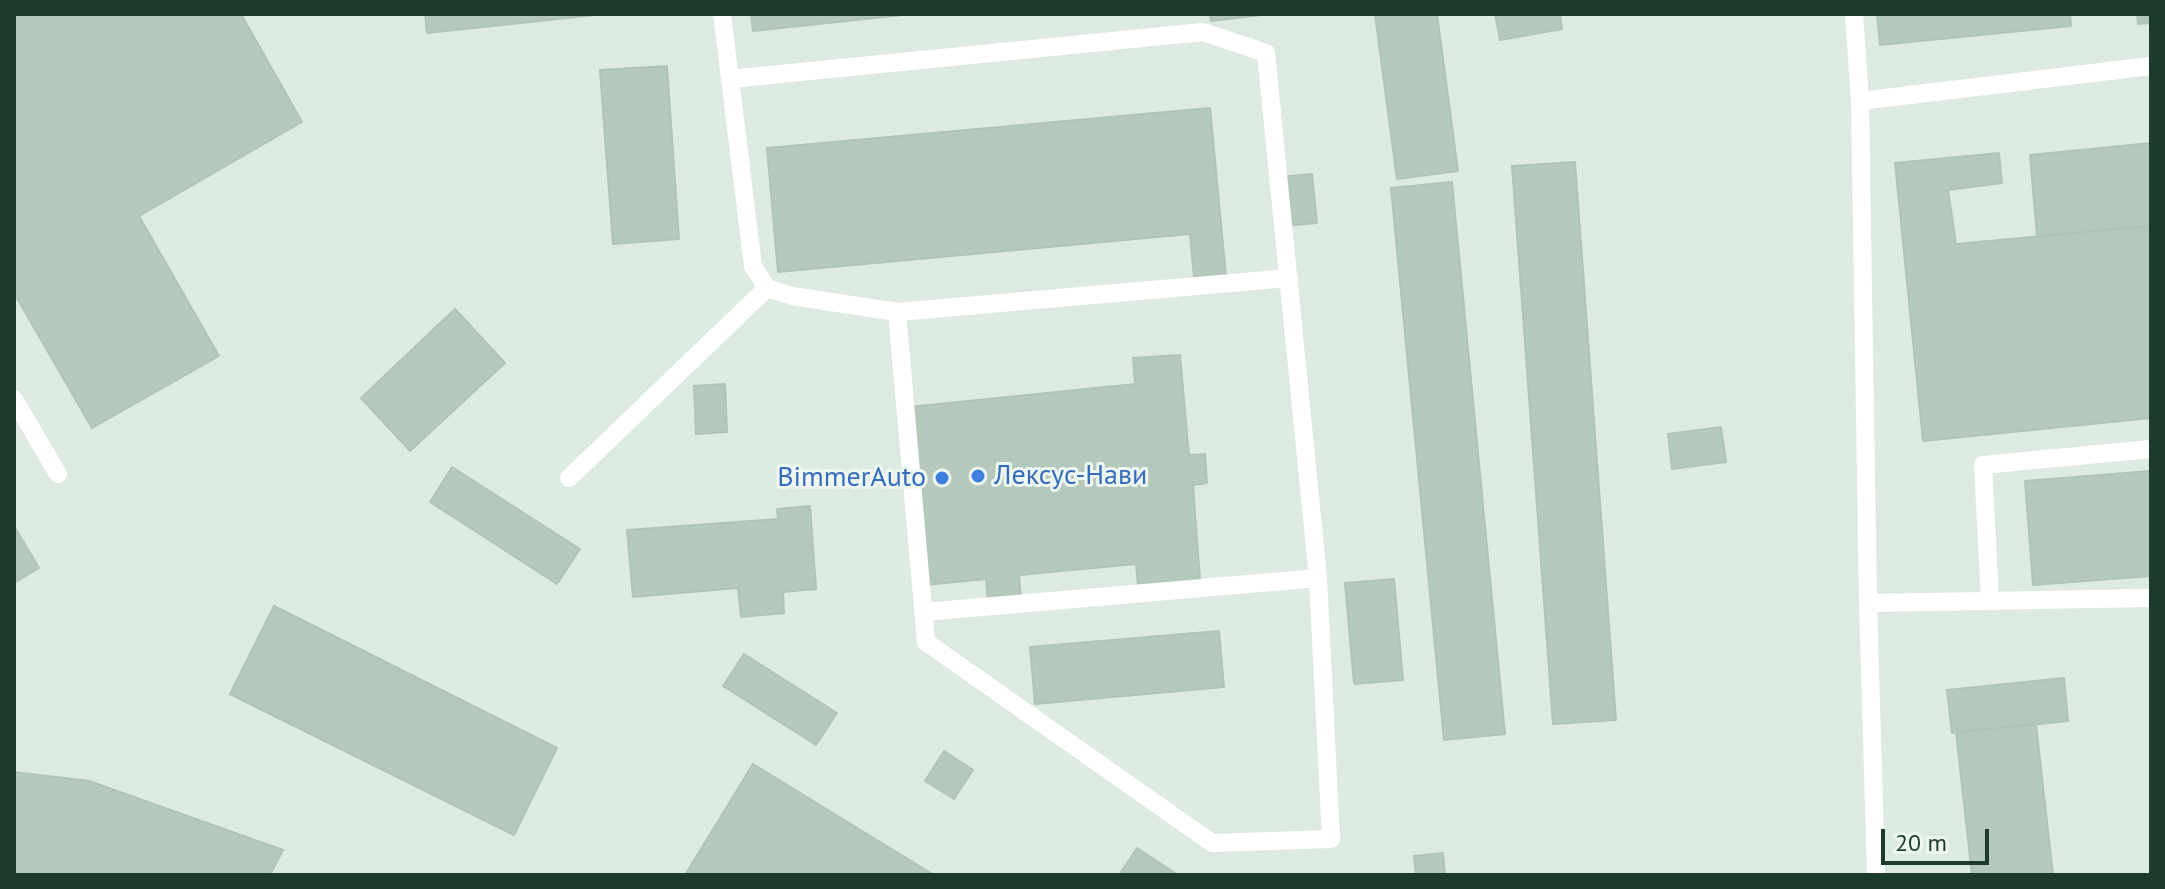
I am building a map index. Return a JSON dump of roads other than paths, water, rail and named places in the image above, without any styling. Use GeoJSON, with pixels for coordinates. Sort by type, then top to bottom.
{"type":"FeatureCollection","features":[{"type":"Feature","properties":{"kind":"lane"},"geometry":{"type":"LineString","coordinates":[[722,14],[753,266],[767,288],[792,296],[897,312],[1289,278]]}},
{"type":"Feature","properties":{"kind":"lane"},"geometry":{"type":"LineString","coordinates":[[1854,14],[1860,101],[1876,875]]}},
{"type":"Feature","properties":{"kind":"lane"},"geometry":{"type":"LineString","coordinates":[[730,79],[1203,32],[1266,53],[1318,578],[1331,839],[1212,843],[926,642],[897,312]]}},
{"type":"Feature","properties":{"kind":"lane"},"geometry":{"type":"LineString","coordinates":[[1860,101],[2151,66]]}},
{"type":"Feature","properties":{"kind":"lane"},"geometry":{"type":"LineString","coordinates":[[569,478],[767,288]]}},
{"type":"Feature","properties":{"kind":"lane"},"geometry":{"type":"LineString","coordinates":[[14,399],[58,474]]}},
{"type":"Feature","properties":{"kind":"lane"},"geometry":{"type":"LineString","coordinates":[[1990,601],[1983,465],[2151,449]]}},
{"type":"Feature","properties":{"kind":"lane"},"geometry":{"type":"LineString","coordinates":[[924,612],[1318,578]]}},
{"type":"Feature","properties":{"kind":"lane"},"geometry":{"type":"LineString","coordinates":[[1868,603],[2151,598]]}},
{"type":"Feature","properties":{"kind":"place","name":"Лексус-Нави"},"geometry":{"type":"Point","coordinates":[978,476]}},
{"type":"Feature","properties":{"kind":"place","name":"BimmerAuto"},"geometry":{"type":"Point","coordinates":[942,478]}}]}
